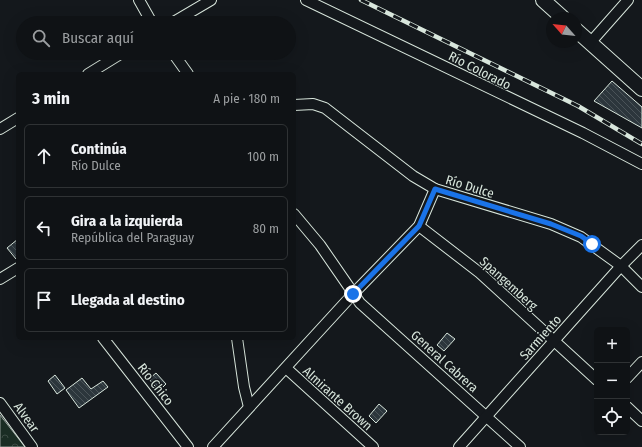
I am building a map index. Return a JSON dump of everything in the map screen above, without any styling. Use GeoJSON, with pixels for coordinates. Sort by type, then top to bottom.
{"type":"FeatureCollection","features":[{"type":"Feature","properties":{"kind":"street"},"geometry":{"type":"LineString","coordinates":[[139,0],[148,16]]}},
{"type":"Feature","properties":{"kind":"street"},"geometry":{"type":"LineString","coordinates":[[184,16],[212,0]]}},
{"type":"Feature","properties":{"kind":"street","name":"Río Colorado"},"geometry":{"type":"LineString","coordinates":[[306,0],[583,133],[642,164]]}},
{"type":"Feature","properties":{"kind":"street"},"geometry":{"type":"LineString","coordinates":[[543,0],[556,12]]}},
{"type":"Feature","properties":{"kind":"street"},"geometry":{"type":"LineString","coordinates":[[590,43],[628,0]]}},
{"type":"Feature","properties":{"kind":"street"},"geometry":{"type":"LineString","coordinates":[[582,36],[642,89]]}},
{"type":"Feature","properties":{"kind":"street"},"geometry":{"type":"LineString","coordinates":[[91,72],[111,60]]}},
{"type":"Feature","properties":{"kind":"street"},"geometry":{"type":"LineString","coordinates":[[178,60],[187,72]]}},
{"type":"Feature","properties":{"kind":"street","name":"Río Dulce"},"geometry":{"type":"LineString","coordinates":[[296,105],[313,104],[325,108],[413,176],[435,189],[563,228],[592,244],[621,266],[642,287]]}},
{"type":"Feature","properties":{"kind":"street"},"geometry":{"type":"LineString","coordinates":[[0,129],[16,119]]}},
{"type":"Feature","properties":{"kind":"street"},"geometry":{"type":"LineString","coordinates":[[213,447],[353,294],[419,226],[435,189]]}},
{"type":"Feature","properties":{"kind":"street","name":"General Cabrera"},"geometry":{"type":"LineString","coordinates":[[296,216],[320,245],[360,303],[520,447]]}},
{"type":"Feature","properties":{"kind":"street","name":"Spangemberg"},"geometry":{"type":"LineString","coordinates":[[419,226],[480,273],[594,377]]}},
{"type":"Feature","properties":{"kind":"street","name":"Sarmiento"},"geometry":{"type":"LineString","coordinates":[[459,447],[621,266],[642,245]]}},
{"type":"Feature","properties":{"kind":"street"},"geometry":{"type":"LineString","coordinates":[[0,279],[16,269]]}},
{"type":"Feature","properties":{"kind":"street","name":"Río Chico"},"geometry":{"type":"LineString","coordinates":[[105,340],[188,447]]}},
{"type":"Feature","properties":{"kind":"street"},"geometry":{"type":"LineString","coordinates":[[236,340],[244,387],[250,407]]}},
{"type":"Feature","properties":{"kind":"street"},"geometry":{"type":"LineString","coordinates":[[630,375],[642,362]]}},
{"type":"Feature","properties":{"kind":"street","name":"Almirante Brown"},"geometry":{"type":"LineString","coordinates":[[286,368],[373,447]]}},
{"type":"Feature","properties":{"kind":"street","name":"Alvear"},"geometry":{"type":"LineString","coordinates":[[0,403],[32,447]]}},
{"type":"Feature","properties":{"kind":"street"},"geometry":{"type":"LineString","coordinates":[[630,410],[642,421]]}},
{"type":"Feature","properties":{"kind":"green space"},"geometry":{"type":"Polygon","coordinates":[[[0,415],[25,447],[0,447],[0,415]]]}},
{"type":"Feature","properties":{"kind":"building"},"geometry":{"type":"Polygon","coordinates":[[[612,81],[642,107],[642,128],[594,101],[612,81]]]}},
{"type":"Feature","properties":{"kind":"building"},"geometry":{"type":"Polygon","coordinates":[[[16,241],[16,259],[7,248],[16,241]]]}},
{"type":"Feature","properties":{"kind":"building"},"geometry":{"type":"Polygon","coordinates":[[[447,333],[455,339],[444,351],[437,345],[447,333]]]}},
{"type":"Feature","properties":{"kind":"building"},"geometry":{"type":"Polygon","coordinates":[[[156,373],[166,384],[159,391],[149,379],[156,373]]]}},
{"type":"Feature","properties":{"kind":"building"},"geometry":{"type":"Polygon","coordinates":[[[55,375],[65,388],[57,394],[48,381],[55,375]]]}},
{"type":"Feature","properties":{"kind":"building"},"geometry":{"type":"Polygon","coordinates":[[[82,378],[91,389],[103,381],[108,387],[79,408],[66,390],[82,378]]]}},
{"type":"Feature","properties":{"kind":"building"},"geometry":{"type":"Polygon","coordinates":[[[379,404],[387,411],[376,423],[369,416],[379,404]]]}},
{"type":"Feature","properties":{"kind":"railway"},"geometry":{"type":"LineString","coordinates":[[361,0],[578,106],[642,144]]}},
{"type":"Feature","properties":{"kind":"route"},"geometry":{"type":"LineString","coordinates":[[353,294],[419,226],[435,189],[563,228],[581,236],[592,244]]}}]}
